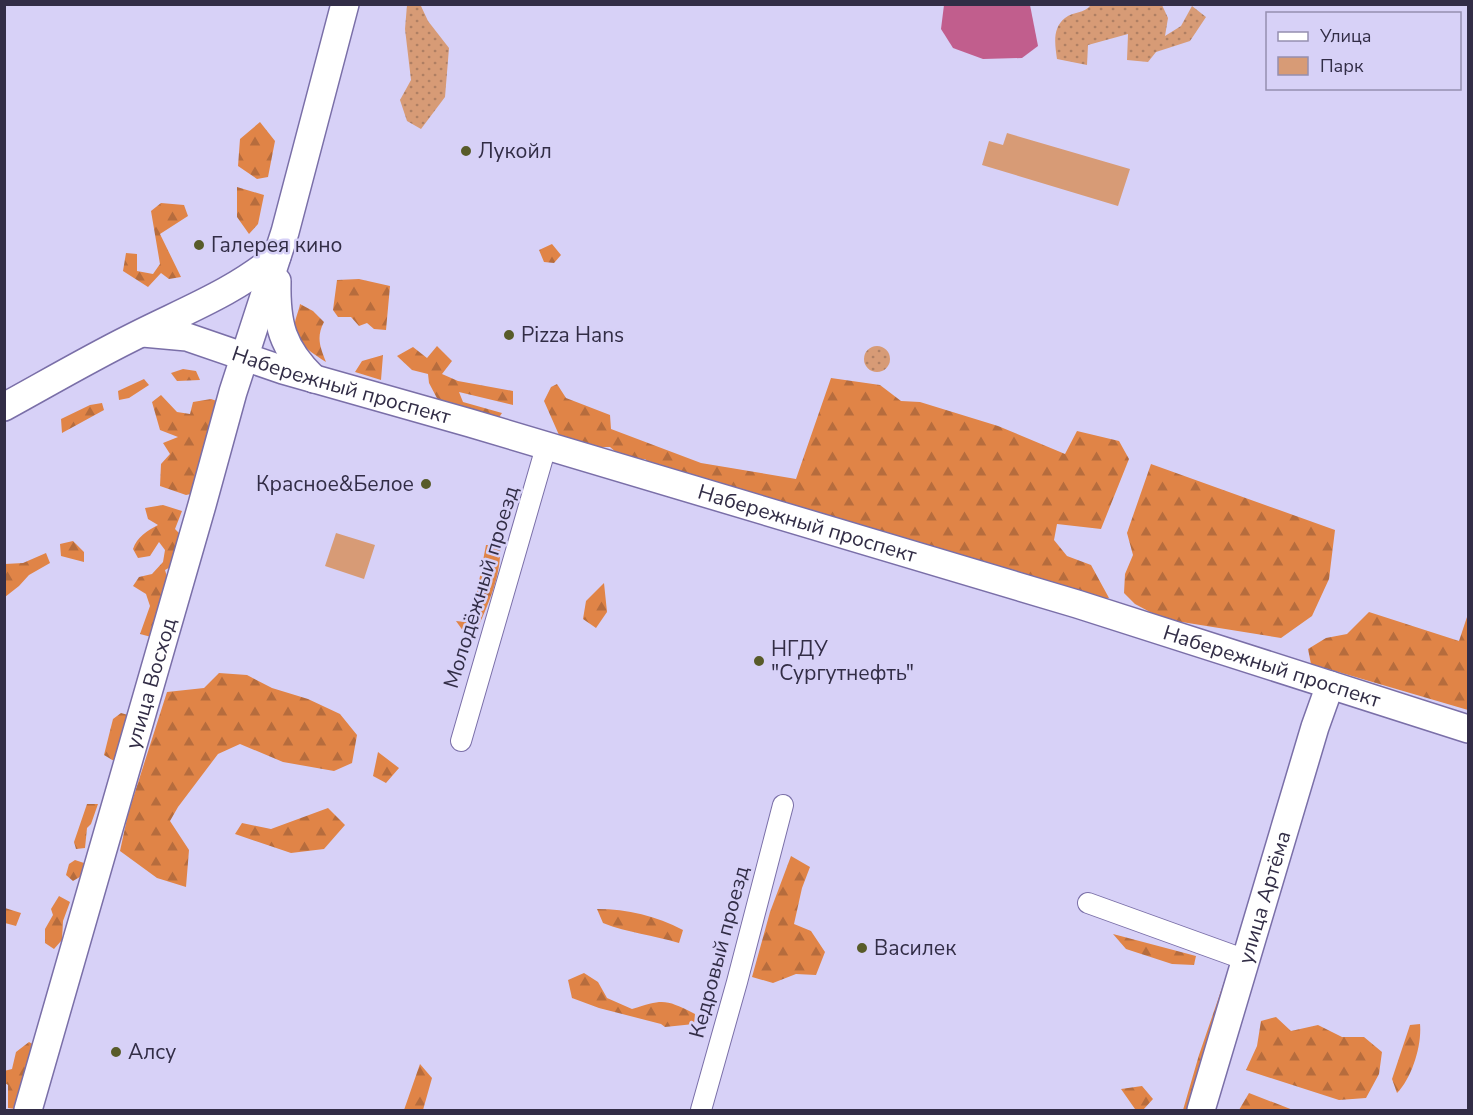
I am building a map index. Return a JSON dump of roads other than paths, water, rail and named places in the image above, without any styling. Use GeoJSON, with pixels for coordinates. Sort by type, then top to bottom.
{"type":"FeatureCollection","features":[{"type":"Feature","properties":{"kind":"main road"},"geometry":{"type":"LineString","coordinates":[[314,379],[287,346],[280,330],[276,312],[277,256],[307,154],[345,4]]}},
{"type":"Feature","properties":{"kind":"main road"},"geometry":{"type":"LineString","coordinates":[[4,407],[227,290],[260,271],[277,256]]}},
{"type":"Feature","properties":{"kind":"main road","name":"улица Восход"},"geometry":{"type":"LineString","coordinates":[[28,1110],[233,392],[277,256]]}},
{"type":"Feature","properties":{"kind":"main road","name":"Набережный проспект"},"geometry":{"type":"LineString","coordinates":[[143,333],[187,337],[314,379],[1077,604],[1468,729]]}},
{"type":"Feature","properties":{"kind":"main road","name":"улица Артёма"},"geometry":{"type":"LineString","coordinates":[[1201,1110],[1315,727],[1330,685]]}},
{"type":"Feature","properties":{"kind":"street","name":"Молодёжный проезд"},"geometry":{"type":"LineString","coordinates":[[461,741],[546,447]]}},
{"type":"Feature","properties":{"kind":"street","name":"Кедровый проезд"},"geometry":{"type":"LineString","coordinates":[[701,1110],[783,805]]}},
{"type":"Feature","properties":{"kind":"street"},"geometry":{"type":"LineString","coordinates":[[1088,903],[1246,960]]}},
{"type":"Feature","properties":{"kind":"place","name":"Лукойл"},"geometry":{"type":"Point","coordinates":[466,151]}},
{"type":"Feature","properties":{"kind":"place","name":"Галерея кино"},"geometry":{"type":"Point","coordinates":[199,245]}},
{"type":"Feature","properties":{"kind":"place","name":"Pizza Hans"},"geometry":{"type":"Point","coordinates":[509,335]}},
{"type":"Feature","properties":{"kind":"place","name":"Красное&Белое"},"geometry":{"type":"Point","coordinates":[426,484]}},
{"type":"Feature","properties":{"kind":"place","name":"НГДУ \"Сургутнефть\""},"geometry":{"type":"Point","coordinates":[759,661]}},
{"type":"Feature","properties":{"kind":"place","name":"Василек"},"geometry":{"type":"Point","coordinates":[862,948]}},
{"type":"Feature","properties":{"kind":"place","name":"Алсу"},"geometry":{"type":"Point","coordinates":[116,1052]}}]}
